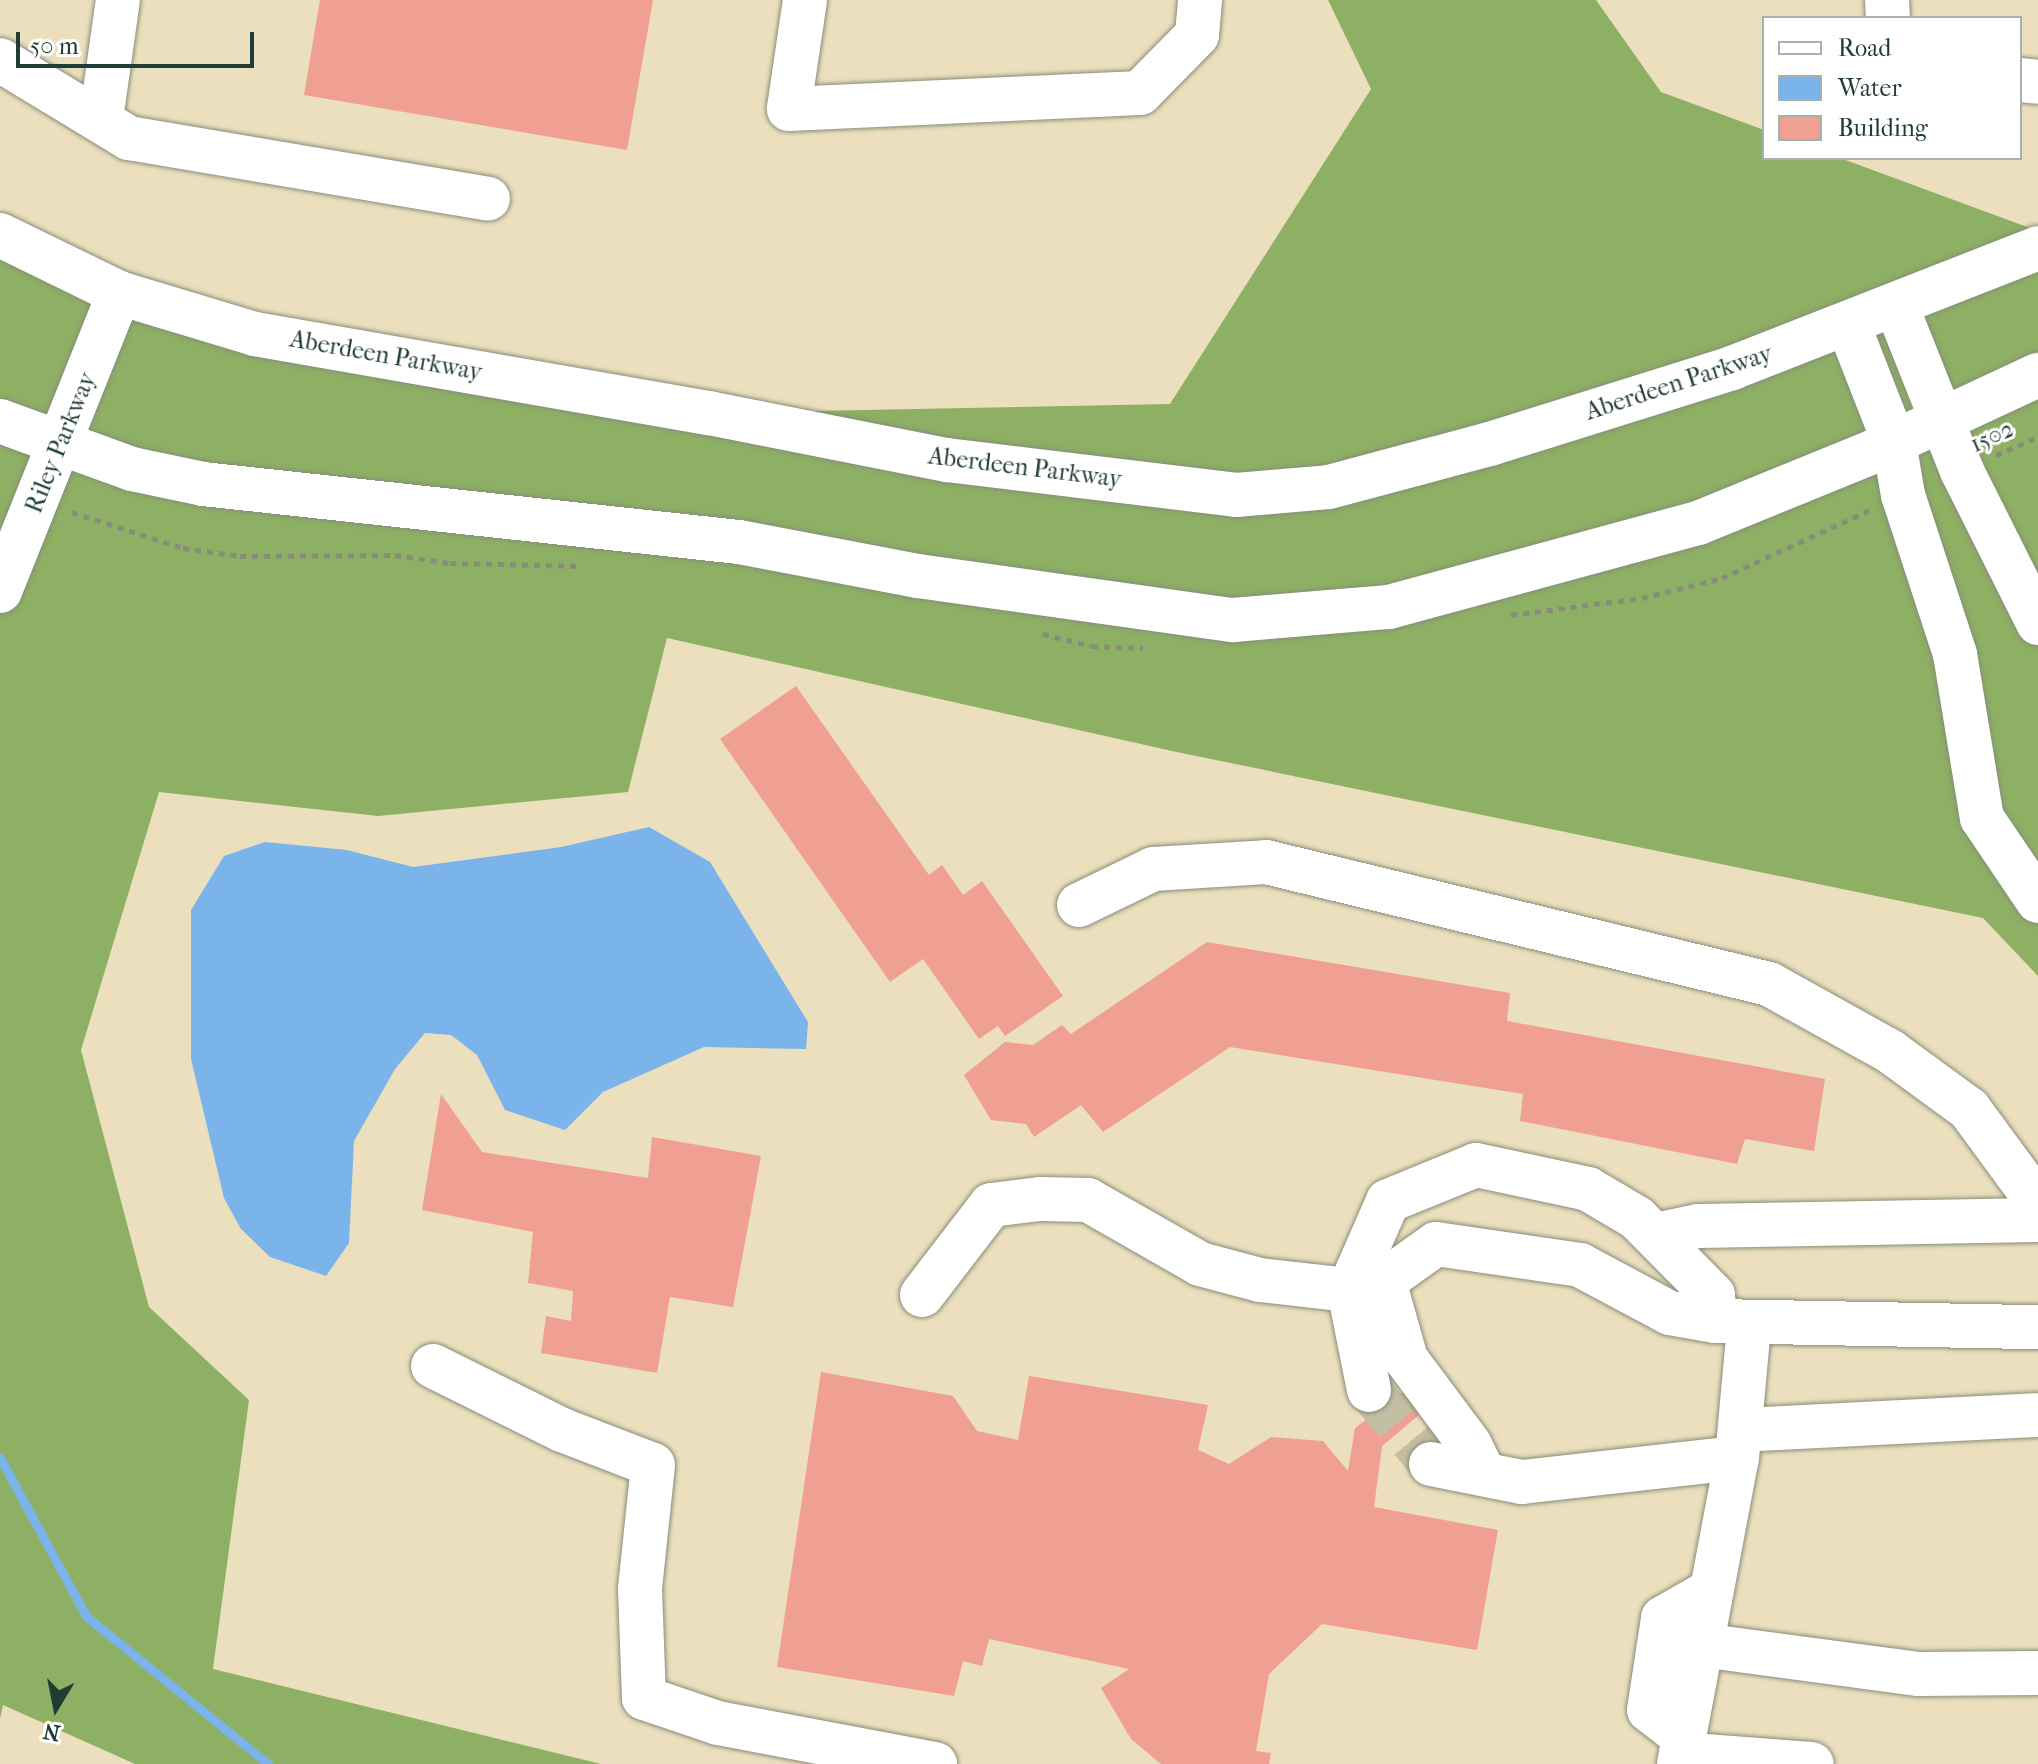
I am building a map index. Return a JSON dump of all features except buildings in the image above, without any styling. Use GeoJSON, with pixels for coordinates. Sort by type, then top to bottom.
{"type":"FeatureCollection","features":[{"type":"Feature","properties":{"kind":"street"},"geometry":{"type":"LineString","coordinates":[[101,119],[118,0]]}},
{"type":"Feature","properties":{"kind":"street"},"geometry":{"type":"LineString","coordinates":[[805,0],[789,109],[1140,93],[1197,35],[1200,0]]}},
{"type":"Feature","properties":{"kind":"street"},"geometry":{"type":"LineString","coordinates":[[0,60],[129,138],[488,199]]}},
{"type":"Feature","properties":{"kind":"street","name":"Aberdeen Parkway"},"geometry":{"type":"LineString","coordinates":[[0,235],[119,293],[255,334],[709,413],[947,460],[1236,495],[1329,487],[1389,474],[1732,368],[2038,248]]}},
{"type":"Feature","properties":{"kind":"street","name":"Riley Parkway"},"geometry":{"type":"LineString","coordinates":[[0,591],[61,445],[119,293]]}},
{"type":"Feature","properties":{"kind":"street"},"geometry":{"type":"LineString","coordinates":[[1896,305],[1939,420],[2038,623]]}},
{"type":"Feature","properties":{"kind":"street"},"geometry":{"type":"LineString","coordinates":[[1848,324],[1894,442],[1903,495],[1955,654],[1982,818],[2038,901]]}},
{"type":"Feature","properties":{"kind":"street"},"geometry":{"type":"LineString","coordinates":[[0,421],[61,445],[203,484],[739,542],[918,576],[1233,620],[1389,607],[1561,564],[1698,523],[1894,442],[2038,375]]}},
{"type":"Feature","properties":{"kind":"street"},"geometry":{"type":"LineString","coordinates":[[1079,905],[1153,869],[1266,862],[1769,984],[1891,1052],[1969,1109],[2038,1203]]}},
{"type":"Feature","properties":{"kind":"street"},"geometry":{"type":"LineString","coordinates":[[1369,1390],[1367,1286],[1388,1201],[1476,1165],[1588,1189],[1637,1218],[1713,1295],[1732,1323],[1739,1444],[1681,1752]]}},
{"type":"Feature","properties":{"kind":"street"},"geometry":{"type":"LineString","coordinates":[[922,1295],[991,1205],[1040,1199],[1088,1200],[1200,1264],[1260,1280],[1367,1286],[1436,1244],[1580,1265],[1670,1313],[1732,1323],[1814,1321],[2038,1327]]}},
{"type":"Feature","properties":{"kind":"street"},"geometry":{"type":"LineString","coordinates":[[1655,1235],[1698,1226],[2038,1220]]}},
{"type":"Feature","properties":{"kind":"street"},"geometry":{"type":"LineString","coordinates":[[1367,1286],[1406,1359],[1470,1445],[1484,1474]]}},
{"type":"Feature","properties":{"kind":"street"},"geometry":{"type":"LineString","coordinates":[[433,1366],[562,1430],[653,1465],[640,1589],[644,1698],[718,1723],[935,1764]]}},
{"type":"Feature","properties":{"kind":"street"},"geometry":{"type":"LineString","coordinates":[[1431,1464],[1522,1482],[1739,1444],[2038,1415]]}},
{"type":"Feature","properties":{"kind":"street"},"geometry":{"type":"LineString","coordinates":[[1712,1590],[1663,1618],[1649,1710],[1681,1752],[1812,1764]]}},
{"type":"Feature","properties":{"kind":"street"},"geometry":{"type":"LineString","coordinates":[[1701,1645],[1919,1674],[2038,1673]]}},
{"type":"Feature","properties":{"kind":"path","name":"1502"},"geometry":{"type":"LineString","coordinates":[[1962,471],[2038,437]]}},
{"type":"Feature","properties":{"kind":"green space"},"geometry":{"type":"Polygon","coordinates":[[[1328,0],[1596,0],[1661,92],[1762,129],[1762,160],[1845,160],[2038,231],[2038,976],[1983,918],[1172,751],[667,638],[628,792],[378,816],[159,792],[81,1050],[149,1307],[249,1400],[213,1669],[601,1764],[135,1764],[3,1705],[0,1719],[0,235],[119,293],[709,413],[1170,404],[1371,89],[1328,0]]]}},
{"type":"Feature","properties":{"kind":"water"},"geometry":{"type":"Polygon","coordinates":[[[649,827],[710,862],[808,1022],[806,1049],[704,1047],[603,1092],[565,1130],[505,1110],[477,1055],[451,1035],[425,1033],[395,1069],[354,1141],[349,1243],[326,1276],[270,1257],[241,1229],[224,1198],[191,1059],[191,910],[224,856],[265,842],[347,850],[413,867],[561,847],[649,827]]]}},
{"type":"Feature","properties":{"kind":"waterway"},"geometry":{"type":"LineString","coordinates":[[0,1458],[86,1616],[268,1764]]}},
{"type":"Feature","properties":{"kind":"tunnel"},"geometry":{"type":"LineString","coordinates":[[1369,1390],[1431,1464]]}}]}
